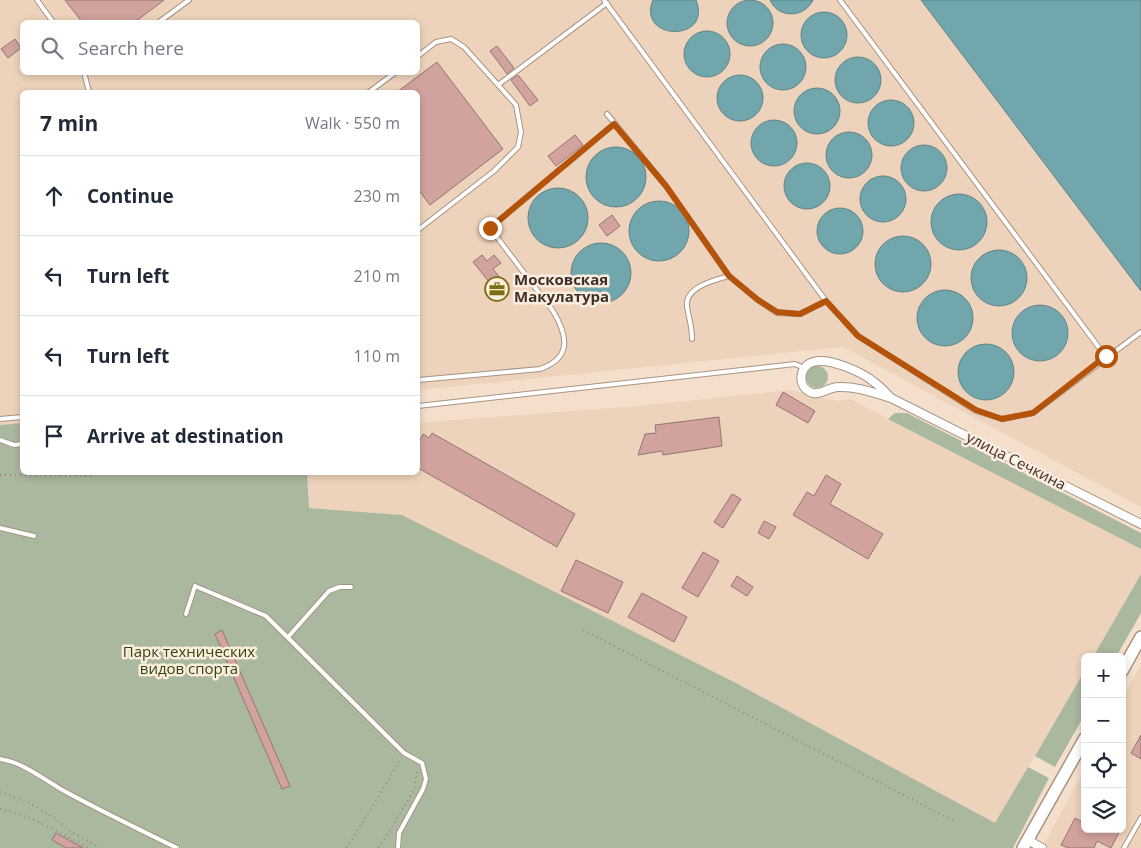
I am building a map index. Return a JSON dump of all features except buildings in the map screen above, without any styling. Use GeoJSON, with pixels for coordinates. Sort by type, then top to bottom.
{"type":"FeatureCollection","features":[{"type":"Feature","properties":{"kind":"street","name":"улица Сечкина"},"geometry":{"type":"LineString","coordinates":[[891,398],[874,381],[854,370],[823,361],[812,362],[804,368],[801,377],[808,391],[813,393],[824,392],[837,387],[852,387],[891,398],[1141,524]]}},
{"type":"Feature","properties":{"kind":"street"},"geometry":{"type":"LineString","coordinates":[[1126,663],[1141,637]]}},
{"type":"Feature","properties":{"kind":"street"},"geometry":{"type":"LineString","coordinates":[[1042,848],[1026,844],[1082,743]]}},
{"type":"Feature","properties":{"kind":"lane"},"geometry":{"type":"LineString","coordinates":[[37,0],[52,20]]}},
{"type":"Feature","properties":{"kind":"lane"},"geometry":{"type":"LineString","coordinates":[[162,20],[189,0]]}},
{"type":"Feature","properties":{"kind":"lane"},"geometry":{"type":"LineString","coordinates":[[840,0],[1106,356]]}},
{"type":"Feature","properties":{"kind":"lane"},"geometry":{"type":"LineString","coordinates":[[498,85],[606,2],[826,301],[858,336],[976,410],[1002,419],[1033,413],[1106,356],[1141,332]]}},
{"type":"Feature","properties":{"kind":"lane"},"geometry":{"type":"LineString","coordinates":[[420,54],[436,42],[450,39],[464,46],[516,105],[521,132],[518,147],[494,171],[420,228]]}},
{"type":"Feature","properties":{"kind":"lane"},"geometry":{"type":"LineString","coordinates":[[85,75],[88,90]]}},
{"type":"Feature","properties":{"kind":"lane"},"geometry":{"type":"LineString","coordinates":[[372,90],[392,75]]}},
{"type":"Feature","properties":{"kind":"lane"},"geometry":{"type":"LineString","coordinates":[[607,114],[666,186],[729,276],[758,300],[777,312],[800,314],[826,301]]}},
{"type":"Feature","properties":{"kind":"lane"},"geometry":{"type":"LineString","coordinates":[[420,380],[540,369],[553,365],[559,358],[564,348],[561,324],[554,311],[490,228],[614,124]]}},
{"type":"Feature","properties":{"kind":"lane"},"geometry":{"type":"LineString","coordinates":[[692,339],[692,326],[686,304],[691,293],[707,282],[729,276]]}},
{"type":"Feature","properties":{"kind":"lane"},"geometry":{"type":"LineString","coordinates":[[420,406],[795,364],[804,368]]}},
{"type":"Feature","properties":{"kind":"lane"},"geometry":{"type":"LineString","coordinates":[[0,419],[20,417]]}},
{"type":"Feature","properties":{"kind":"lane"},"geometry":{"type":"LineString","coordinates":[[0,440],[14,445],[20,444]]}},
{"type":"Feature","properties":{"kind":"lane"},"geometry":{"type":"LineString","coordinates":[[0,528],[34,536]]}},
{"type":"Feature","properties":{"kind":"lane"},"geometry":{"type":"LineString","coordinates":[[186,614],[195,586],[266,616],[404,753],[422,763],[426,779],[423,789],[400,834],[398,848]]}},
{"type":"Feature","properties":{"kind":"lane"},"geometry":{"type":"LineString","coordinates":[[288,637],[329,591],[340,587],[351,587]]}},
{"type":"Feature","properties":{"kind":"lane"},"geometry":{"type":"LineString","coordinates":[[0,759],[22,767],[96,808],[177,848]]}},
{"type":"Feature","properties":{"kind":"lane"},"geometry":{"type":"LineString","coordinates":[[1124,848],[1141,818]]}},
{"type":"Feature","properties":{"kind":"path"},"geometry":{"type":"LineString","coordinates":[[0,475],[92,476]]}},
{"type":"Feature","properties":{"kind":"path"},"geometry":{"type":"LineString","coordinates":[[583,630],[956,822]]}},
{"type":"Feature","properties":{"kind":"path"},"geometry":{"type":"LineString","coordinates":[[347,848],[404,753]]}},
{"type":"Feature","properties":{"kind":"path"},"geometry":{"type":"LineString","coordinates":[[379,848],[414,790],[416,773],[422,763]]}},
{"type":"Feature","properties":{"kind":"path"},"geometry":{"type":"LineString","coordinates":[[0,792],[28,802],[55,818],[71,832],[100,848]]}},
{"type":"Feature","properties":{"kind":"path"},"geometry":{"type":"LineString","coordinates":[[0,809],[26,816],[88,848]]}},
{"type":"Feature","properties":{"kind":"shaded area"},"geometry":{"type":"Polygon","coordinates":[[[0,0],[1141,0],[1141,507],[843,347],[420,390],[420,90],[20,90],[20,423],[0,425],[0,0]]]}},
{"type":"Feature","properties":{"kind":"shaded area"},"geometry":{"type":"Polygon","coordinates":[[[790,390],[837,401],[850,399],[1141,549],[1141,574],[1095,653],[1081,653],[1081,677],[995,824],[736,683],[402,515],[309,508],[307,475],[420,475],[420,423],[637,406],[790,390]]]}},
{"type":"Feature","properties":{"kind":"shaded area"},"geometry":{"type":"Polygon","coordinates":[[[1141,665],[1141,848],[1042,848],[1081,776],[1081,833],[1126,833],[1126,692],[1141,665]]]}},
{"type":"Feature","properties":{"kind":"green space"},"geometry":{"type":"Polygon","coordinates":[[[817,366],[825,369],[828,377],[825,385],[817,388],[809,385],[806,377],[809,369],[817,366]]]}},
{"type":"Feature","properties":{"kind":"green space"},"geometry":{"type":"Polygon","coordinates":[[[895,413],[907,413],[1141,533],[1141,549],[888,419],[895,413]]]}},
{"type":"Feature","properties":{"kind":"green space","name":"Парк технических видов спорта"},"geometry":{"type":"Polygon","coordinates":[[[20,423],[20,475],[307,475],[309,508],[402,515],[736,683],[995,823],[1028,767],[1049,778],[1013,848],[0,848],[0,425],[20,423]]]}},
{"type":"Feature","properties":{"kind":"green space"},"geometry":{"type":"Polygon","coordinates":[[[1141,574],[1141,613],[1118,653],[1095,653],[1141,574]]]}},
{"type":"Feature","properties":{"kind":"green space"},"geometry":{"type":"Polygon","coordinates":[[[1081,677],[1081,721],[1055,767],[1035,756],[1081,677]]]}},
{"type":"Feature","properties":{"kind":"water"},"geometry":{"type":"Polygon","coordinates":[[[653,0],[696,0],[698,14],[694,24],[685,30],[674,31],[664,29],[655,23],[651,14],[653,0]]]}},
{"type":"Feature","properties":{"kind":"water"},"geometry":{"type":"Polygon","coordinates":[[[745,0],[755,0],[769,10],[773,23],[769,36],[763,42],[755,46],[745,46],[731,36],[727,28],[727,18],[737,4],[745,0]]]}},
{"type":"Feature","properties":{"kind":"water"},"geometry":{"type":"Polygon","coordinates":[[[770,0],[813,0],[804,10],[792,14],[779,11],[770,0]]]}},
{"type":"Feature","properties":{"kind":"water"},"geometry":{"type":"Polygon","coordinates":[[[921,0],[1141,0],[1141,291],[921,0]]]}},
{"type":"Feature","properties":{"kind":"water"},"geometry":{"type":"Polygon","coordinates":[[[829,12],[833,13],[843,22],[846,26],[846,44],[837,54],[829,58],[819,58],[811,54],[802,44],[801,30],[805,22],[815,13],[829,12]]]}},
{"type":"Feature","properties":{"kind":"water"},"geometry":{"type":"Polygon","coordinates":[[[712,31],[716,32],[726,41],[729,45],[729,63],[720,73],[712,77],[702,77],[694,73],[685,63],[684,49],[688,41],[698,32],[712,31]]]}},
{"type":"Feature","properties":{"kind":"water"},"geometry":{"type":"Polygon","coordinates":[[[788,44],[792,45],[802,54],[805,58],[805,76],[796,86],[788,90],[778,90],[770,86],[761,76],[760,62],[764,54],[774,45],[788,44]]]}},
{"type":"Feature","properties":{"kind":"water"},"geometry":{"type":"Polygon","coordinates":[[[863,57],[867,58],[877,67],[880,71],[880,89],[871,99],[863,103],[853,103],[845,99],[836,89],[835,75],[839,67],[849,58],[863,57]]]}},
{"type":"Feature","properties":{"kind":"water"},"geometry":{"type":"Polygon","coordinates":[[[745,75],[749,76],[759,85],[762,89],[762,107],[753,117],[745,121],[735,121],[727,117],[718,107],[717,93],[721,85],[731,76],[745,75]]]}},
{"type":"Feature","properties":{"kind":"water"},"geometry":{"type":"Polygon","coordinates":[[[822,88],[826,89],[836,98],[839,102],[839,120],[830,130],[822,134],[812,134],[804,130],[795,120],[794,106],[798,98],[808,89],[822,88]]]}},
{"type":"Feature","properties":{"kind":"water"},"geometry":{"type":"Polygon","coordinates":[[[896,100],[900,101],[910,110],[913,114],[913,132],[904,142],[896,146],[886,146],[878,142],[869,132],[868,118],[872,110],[882,101],[896,100]]]}},
{"type":"Feature","properties":{"kind":"water"},"geometry":{"type":"Polygon","coordinates":[[[779,120],[783,121],[793,130],[796,134],[796,152],[787,162],[779,166],[769,166],[761,162],[752,152],[751,138],[755,130],[765,121],[779,120]]]}},
{"type":"Feature","properties":{"kind":"water"},"geometry":{"type":"Polygon","coordinates":[[[854,132],[858,133],[868,142],[871,146],[871,164],[862,174],[854,178],[844,178],[836,174],[827,164],[826,150],[830,142],[840,133],[854,132]]]}},
{"type":"Feature","properties":{"kind":"water"},"geometry":{"type":"Polygon","coordinates":[[[929,145],[933,146],[943,155],[946,159],[946,177],[937,187],[929,191],[919,191],[911,187],[902,177],[901,163],[905,155],[915,146],[929,145]]]}},
{"type":"Feature","properties":{"kind":"water"},"geometry":{"type":"Polygon","coordinates":[[[616,147],[632,152],[637,156],[641,161],[646,177],[641,193],[637,198],[632,202],[616,207],[600,202],[595,198],[591,193],[586,177],[591,161],[595,156],[600,152],[616,147]]]}},
{"type":"Feature","properties":{"kind":"water"},"geometry":{"type":"Polygon","coordinates":[[[812,163],[816,164],[826,173],[829,177],[829,195],[820,205],[812,209],[802,209],[794,205],[785,195],[784,181],[788,173],[798,164],[812,163]]]}},
{"type":"Feature","properties":{"kind":"water"},"geometry":{"type":"Polygon","coordinates":[[[888,176],[892,177],[902,186],[905,190],[905,208],[896,218],[888,222],[878,222],[870,218],[861,208],[860,194],[864,186],[874,177],[888,176]]]}},
{"type":"Feature","properties":{"kind":"water"},"geometry":{"type":"Polygon","coordinates":[[[558,188],[574,193],[579,197],[583,202],[588,218],[583,234],[579,239],[574,243],[558,248],[542,243],[537,239],[533,234],[528,218],[533,202],[537,197],[542,193],[558,188]]]}},
{"type":"Feature","properties":{"kind":"water"},"geometry":{"type":"Polygon","coordinates":[[[953,194],[965,194],[975,198],[983,206],[987,222],[983,238],[975,246],[965,250],[953,250],[943,246],[935,238],[931,228],[931,216],[935,206],[943,198],[953,194]]]}},
{"type":"Feature","properties":{"kind":"water"},"geometry":{"type":"Polygon","coordinates":[[[659,201],[675,206],[680,210],[684,215],[689,231],[684,247],[680,252],[675,256],[659,261],[643,256],[638,252],[634,247],[629,231],[634,215],[638,210],[643,206],[659,201]]]}},
{"type":"Feature","properties":{"kind":"water"},"geometry":{"type":"Polygon","coordinates":[[[845,208],[849,209],[859,218],[862,222],[862,240],[853,250],[845,254],[835,254],[827,250],[818,240],[817,226],[821,218],[831,209],[845,208]]]}},
{"type":"Feature","properties":{"kind":"water"},"geometry":{"type":"Polygon","coordinates":[[[897,236],[909,236],[919,240],[927,248],[931,264],[927,280],[919,288],[909,292],[897,292],[887,288],[879,280],[875,270],[875,258],[879,248],[887,240],[897,236]]]}},
{"type":"Feature","properties":{"kind":"water"},"geometry":{"type":"Polygon","coordinates":[[[601,243],[617,248],[622,252],[626,257],[631,273],[626,289],[622,294],[617,298],[601,303],[585,298],[580,294],[576,289],[571,273],[576,257],[580,252],[585,248],[601,243]]]}},
{"type":"Feature","properties":{"kind":"water"},"geometry":{"type":"Polygon","coordinates":[[[993,250],[1005,250],[1015,254],[1023,262],[1027,278],[1023,294],[1015,302],[1005,306],[993,306],[983,302],[975,294],[971,284],[971,272],[975,262],[983,254],[993,250]]]}},
{"type":"Feature","properties":{"kind":"water"},"geometry":{"type":"Polygon","coordinates":[[[939,290],[951,290],[961,294],[969,302],[973,318],[969,334],[961,342],[951,346],[939,346],[929,342],[921,334],[917,324],[917,312],[921,302],[929,294],[939,290]]]}},
{"type":"Feature","properties":{"kind":"water"},"geometry":{"type":"Polygon","coordinates":[[[1034,305],[1046,305],[1056,309],[1064,317],[1068,333],[1064,349],[1056,357],[1046,361],[1034,361],[1024,357],[1016,349],[1012,339],[1012,327],[1016,317],[1024,309],[1034,305]]]}},
{"type":"Feature","properties":{"kind":"water"},"geometry":{"type":"Polygon","coordinates":[[[980,344],[992,344],[1002,348],[1010,356],[1014,372],[1010,388],[1002,396],[992,400],[980,400],[970,396],[962,388],[958,378],[958,366],[962,356],[970,348],[980,344]]]}},
{"type":"Feature","properties":{"kind":"place","name":"Московская Макулатура"},"geometry":{"type":"Point","coordinates":[497,289]}},
{"type":"Feature","properties":{"kind":"route"},"geometry":{"type":"LineString","coordinates":[[490,228],[614,124],[666,186],[729,276],[758,300],[777,312],[800,314],[826,301],[858,336],[976,410],[1002,419],[1033,413],[1106,356]]}}]}
